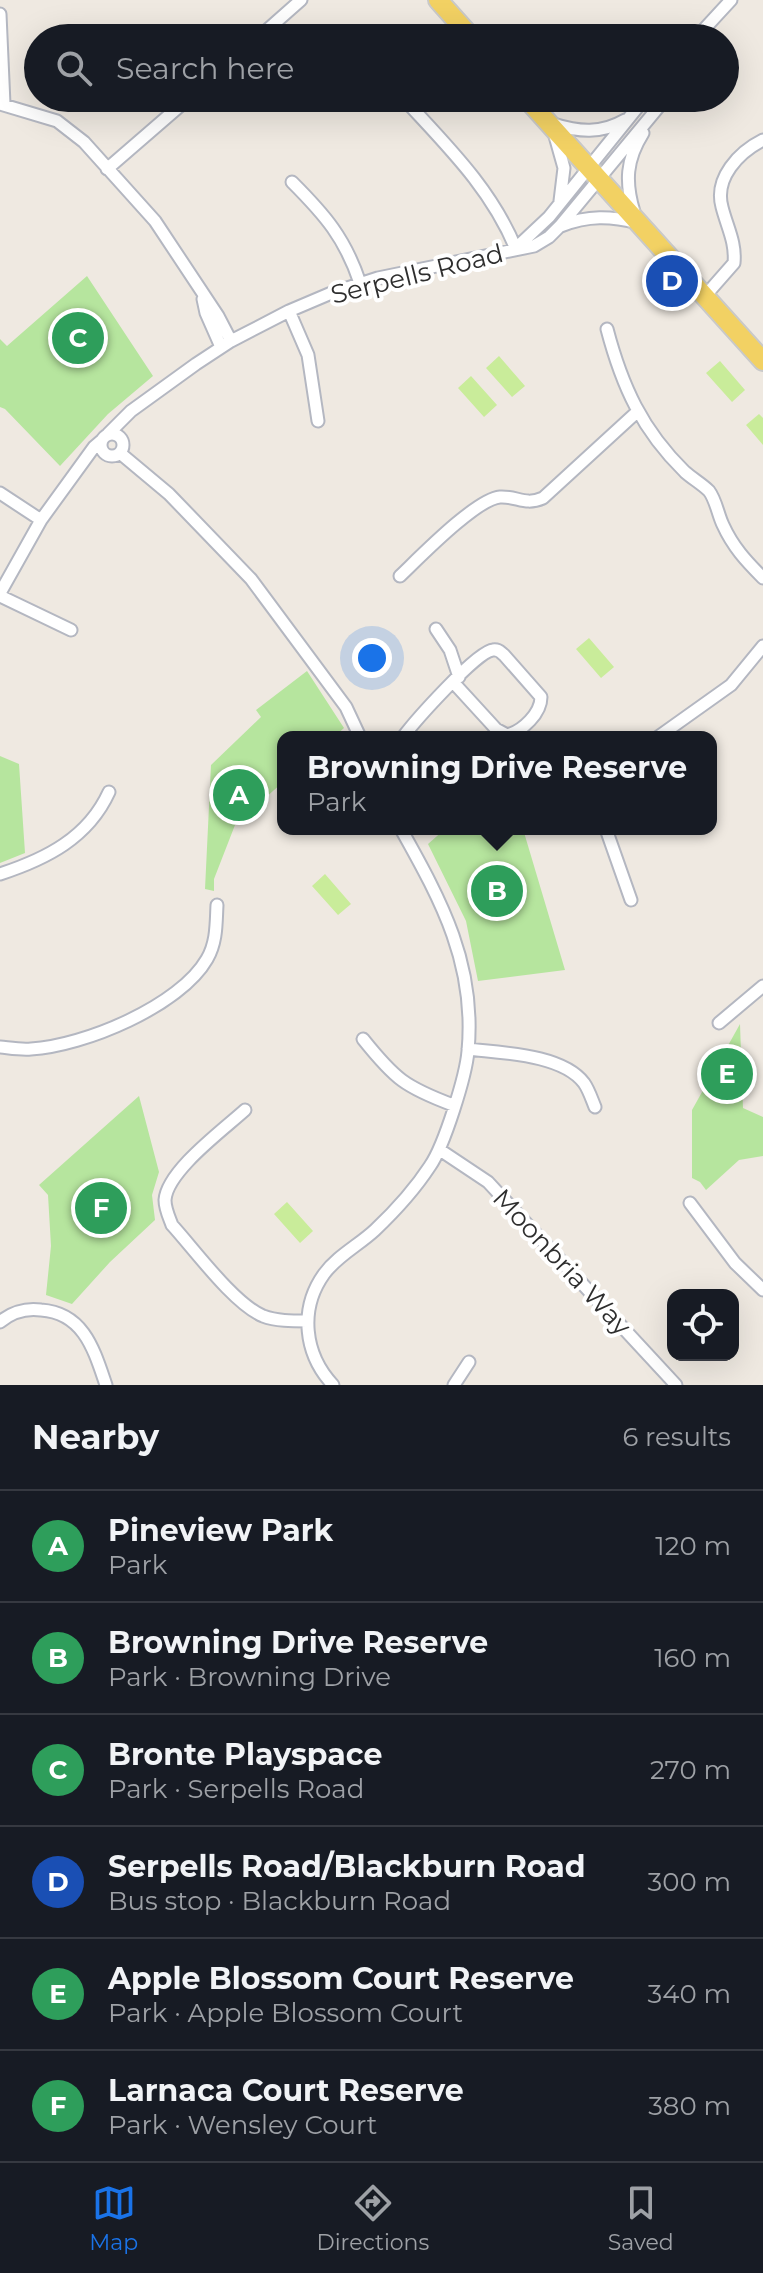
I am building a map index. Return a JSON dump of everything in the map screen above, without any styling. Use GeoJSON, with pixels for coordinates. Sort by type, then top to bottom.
{"type":"FeatureCollection","features":[{"type":"Feature","properties":{"kind":"main road"},"geometry":{"type":"LineString","coordinates":[[438,0],[459,24]]}},
{"type":"Feature","properties":{"kind":"main road"},"geometry":{"type":"LineString","coordinates":[[539,112],[763,361]]}},
{"type":"Feature","properties":{"kind":"street"},"geometry":{"type":"LineString","coordinates":[[274,24],[301,0]]}},
{"type":"Feature","properties":{"kind":"street"},"geometry":{"type":"LineString","coordinates":[[709,24],[731,0]]}},
{"type":"Feature","properties":{"kind":"street"},"geometry":{"type":"LineString","coordinates":[[714,24],[721,12]]}},
{"type":"Feature","properties":{"kind":"street"},"geometry":{"type":"LineString","coordinates":[[0,14],[2,104],[24,111]]}},
{"type":"Feature","properties":{"kind":"street"},"geometry":{"type":"LineString","coordinates":[[28,112],[57,121],[84,142],[155,221],[218,316],[226,344]]}},
{"type":"Feature","properties":{"kind":"street"},"geometry":{"type":"LineString","coordinates":[[107,169],[173,112]]}},
{"type":"Feature","properties":{"kind":"street"},"geometry":{"type":"LineString","coordinates":[[416,112],[475,176],[500,214],[516,249]]}},
{"type":"Feature","properties":{"kind":"street","name":"Serpells Road"},"geometry":{"type":"LineString","coordinates":[[0,594],[41,520],[94,447],[131,411],[226,344],[289,311],[360,283],[422,268],[496,256],[540,244],[560,226],[634,112]]}},
{"type":"Feature","properties":{"kind":"street","name":"Serpells Road"},"geometry":{"type":"LineString","coordinates":[[516,249],[655,112]]}},
{"type":"Feature","properties":{"kind":"street"},"geometry":{"type":"LineString","coordinates":[[639,223],[629,195],[628,163],[656,112]]}},
{"type":"Feature","properties":{"kind":"street"},"geometry":{"type":"LineString","coordinates":[[549,123],[591,131],[613,127],[630,117]]}},
{"type":"Feature","properties":{"kind":"street"},"geometry":{"type":"LineString","coordinates":[[549,123],[564,165],[558,206]]}},
{"type":"Feature","properties":{"kind":"street"},"geometry":{"type":"LineString","coordinates":[[705,296],[734,263],[734,243],[721,202],[724,182],[741,153],[763,140]]}},
{"type":"Feature","properties":{"kind":"street"},"geometry":{"type":"LineString","coordinates":[[292,182],[338,232],[351,256],[360,283]]}},
{"type":"Feature","properties":{"kind":"street","name":"Serpells Road"},"geometry":{"type":"LineString","coordinates":[[560,226],[604,216],[639,223]]}},
{"type":"Feature","properties":{"kind":"street"},"geometry":{"type":"LineString","coordinates":[[289,311],[308,355],[318,421]]}},
{"type":"Feature","properties":{"kind":"street"},"geometry":{"type":"LineString","coordinates":[[607,329],[616,366],[630,399],[654,435],[685,471],[711,493],[739,555],[763,578]]}},
{"type":"Feature","properties":{"kind":"street","name":"Serpells Road"},"geometry":{"type":"LineString","coordinates":[[120,437],[153,396]]}},
{"type":"Feature","properties":{"kind":"street"},"geometry":{"type":"LineString","coordinates":[[400,576],[481,504],[500,497],[531,503],[543,498],[638,411]]}},
{"type":"Feature","properties":{"kind":"street"},"geometry":{"type":"LineString","coordinates":[[120,437],[123,445],[120,453],[113,457],[104,454],[104,438],[120,437]]}},
{"type":"Feature","properties":{"kind":"street"},"geometry":{"type":"LineString","coordinates":[[120,453],[169,494],[251,579],[346,707],[357,731]]}},
{"type":"Feature","properties":{"kind":"street","name":"Serpells Road"},"geometry":{"type":"LineString","coordinates":[[75,476],[104,454]]}},
{"type":"Feature","properties":{"kind":"street"},"geometry":{"type":"LineString","coordinates":[[0,493],[41,520]]}},
{"type":"Feature","properties":{"kind":"street"},"geometry":{"type":"LineString","coordinates":[[0,594],[71,630]]}},
{"type":"Feature","properties":{"kind":"street"},"geometry":{"type":"LineString","coordinates":[[436,629],[450,650],[456,680],[498,731]]}},
{"type":"Feature","properties":{"kind":"street"},"geometry":{"type":"LineString","coordinates":[[666,731],[731,685],[763,646]]}},
{"type":"Feature","properties":{"kind":"street"},"geometry":{"type":"LineString","coordinates":[[408,731],[456,680],[490,650],[497,649],[541,697],[539,711],[516,731]]}},
{"type":"Feature","properties":{"kind":"street"},"geometry":{"type":"LineString","coordinates":[[0,874],[61,848],[91,820],[109,792]]}},
{"type":"Feature","properties":{"kind":"street"},"geometry":{"type":"LineString","coordinates":[[333,1385],[310,1349],[307,1321],[313,1294],[325,1272],[383,1222],[416,1185],[440,1150],[464,1077],[468,1049],[467,983],[458,943],[430,880],[404,835]]}},
{"type":"Feature","properties":{"kind":"street"},"geometry":{"type":"LineString","coordinates":[[608,835],[631,900]]}},
{"type":"Feature","properties":{"kind":"street"},"geometry":{"type":"LineString","coordinates":[[0,1047],[29,1050],[58,1045],[121,1025],[150,1009],[196,976],[209,956],[216,932],[217,905]]}},
{"type":"Feature","properties":{"kind":"street"},"geometry":{"type":"LineString","coordinates":[[719,1023],[763,986]]}},
{"type":"Feature","properties":{"kind":"street"},"geometry":{"type":"LineString","coordinates":[[363,1039],[399,1080],[423,1094],[453,1105]]}},
{"type":"Feature","properties":{"kind":"street"},"geometry":{"type":"LineString","coordinates":[[468,1049],[526,1056],[562,1068],[585,1084],[595,1107]]}},
{"type":"Feature","properties":{"kind":"street"},"geometry":{"type":"LineString","coordinates":[[245,1110],[175,1175],[167,1190],[167,1213],[172,1225],[242,1301],[262,1315],[307,1321]]}},
{"type":"Feature","properties":{"kind":"street","name":"Moonbria Way"},"geometry":{"type":"LineString","coordinates":[[440,1150],[488,1182],[676,1385]]}},
{"type":"Feature","properties":{"kind":"street"},"geometry":{"type":"LineString","coordinates":[[690,1203],[735,1263],[763,1290]]}},
{"type":"Feature","properties":{"kind":"street"},"geometry":{"type":"LineString","coordinates":[[0,1322],[9,1315],[30,1309],[49,1310],[70,1318],[87,1335],[106,1385]]}},
{"type":"Feature","properties":{"kind":"street"},"geometry":{"type":"LineString","coordinates":[[454,1385],[469,1362]]}},
{"type":"Feature","properties":{"kind":"green space"},"geometry":{"type":"Polygon","coordinates":[[[87,276],[153,376],[108,414],[60,466],[0,407],[0,339],[7,346],[87,276]]]}},
{"type":"Feature","properties":{"kind":"green space"},"geometry":{"type":"Polygon","coordinates":[[[499,356],[525,386],[512,397],[486,368],[499,356]]]}},
{"type":"Feature","properties":{"kind":"green space"},"geometry":{"type":"Polygon","coordinates":[[[720,361],[745,390],[732,402],[706,373],[720,361]]]}},
{"type":"Feature","properties":{"kind":"green space"},"geometry":{"type":"Polygon","coordinates":[[[471,376],[497,405],[484,417],[458,388],[471,376]]]}},
{"type":"Feature","properties":{"kind":"green space"},"geometry":{"type":"Polygon","coordinates":[[[759,414],[763,418],[763,445],[746,425],[759,414]]]}},
{"type":"Feature","properties":{"kind":"green space"},"geometry":{"type":"Polygon","coordinates":[[[589,638],[614,667],[601,678],[576,649],[589,638]]]}},
{"type":"Feature","properties":{"kind":"green space"},"geometry":{"type":"Polygon","coordinates":[[[307,671],[344,728],[341,731],[277,731],[277,787],[235,825],[214,879],[214,891],[205,889],[211,765],[261,717],[256,710],[307,671]]]}},
{"type":"Feature","properties":{"kind":"green space"},"geometry":{"type":"Polygon","coordinates":[[[0,756],[19,764],[25,853],[0,863],[0,756]]]}},
{"type":"Feature","properties":{"kind":"green space"},"geometry":{"type":"Polygon","coordinates":[[[438,835],[525,835],[565,970],[478,981],[466,921],[428,844],[438,835]]]}},
{"type":"Feature","properties":{"kind":"green space"},"geometry":{"type":"Polygon","coordinates":[[[325,874],[351,904],[338,915],[312,886],[325,874]]]}},
{"type":"Feature","properties":{"kind":"green space"},"geometry":{"type":"Polygon","coordinates":[[[740,1024],[743,1108],[763,1117],[763,1156],[739,1160],[706,1190],[692,1178],[692,1110],[740,1024]]]}},
{"type":"Feature","properties":{"kind":"green space"},"geometry":{"type":"Polygon","coordinates":[[[139,1096],[159,1172],[152,1195],[155,1220],[110,1262],[72,1304],[46,1295],[51,1246],[48,1195],[39,1185],[139,1096]]]}},
{"type":"Feature","properties":{"kind":"green space"},"geometry":{"type":"Polygon","coordinates":[[[287,1202],[313,1231],[300,1243],[274,1214],[287,1202]]]}},
{"type":"Feature","properties":{"kind":"place","name":"Serpells Road/Blackburn Road"},"geometry":{"type":"Point","coordinates":[672,281]}},
{"type":"Feature","properties":{"kind":"place","name":"Bronte Playspace"},"geometry":{"type":"Point","coordinates":[78,338]}},
{"type":"Feature","properties":{"kind":"place","name":"Pineview Park"},"geometry":{"type":"Point","coordinates":[239,795]}},
{"type":"Feature","properties":{"kind":"place","name":"Browning Drive Reserve"},"geometry":{"type":"Point","coordinates":[497,891]}},
{"type":"Feature","properties":{"kind":"place","name":"Apple Blossom Court Reserve"},"geometry":{"type":"Point","coordinates":[727,1074]}},
{"type":"Feature","properties":{"kind":"place","name":"Larnaca Court Reserve"},"geometry":{"type":"Point","coordinates":[101,1208]}}]}
